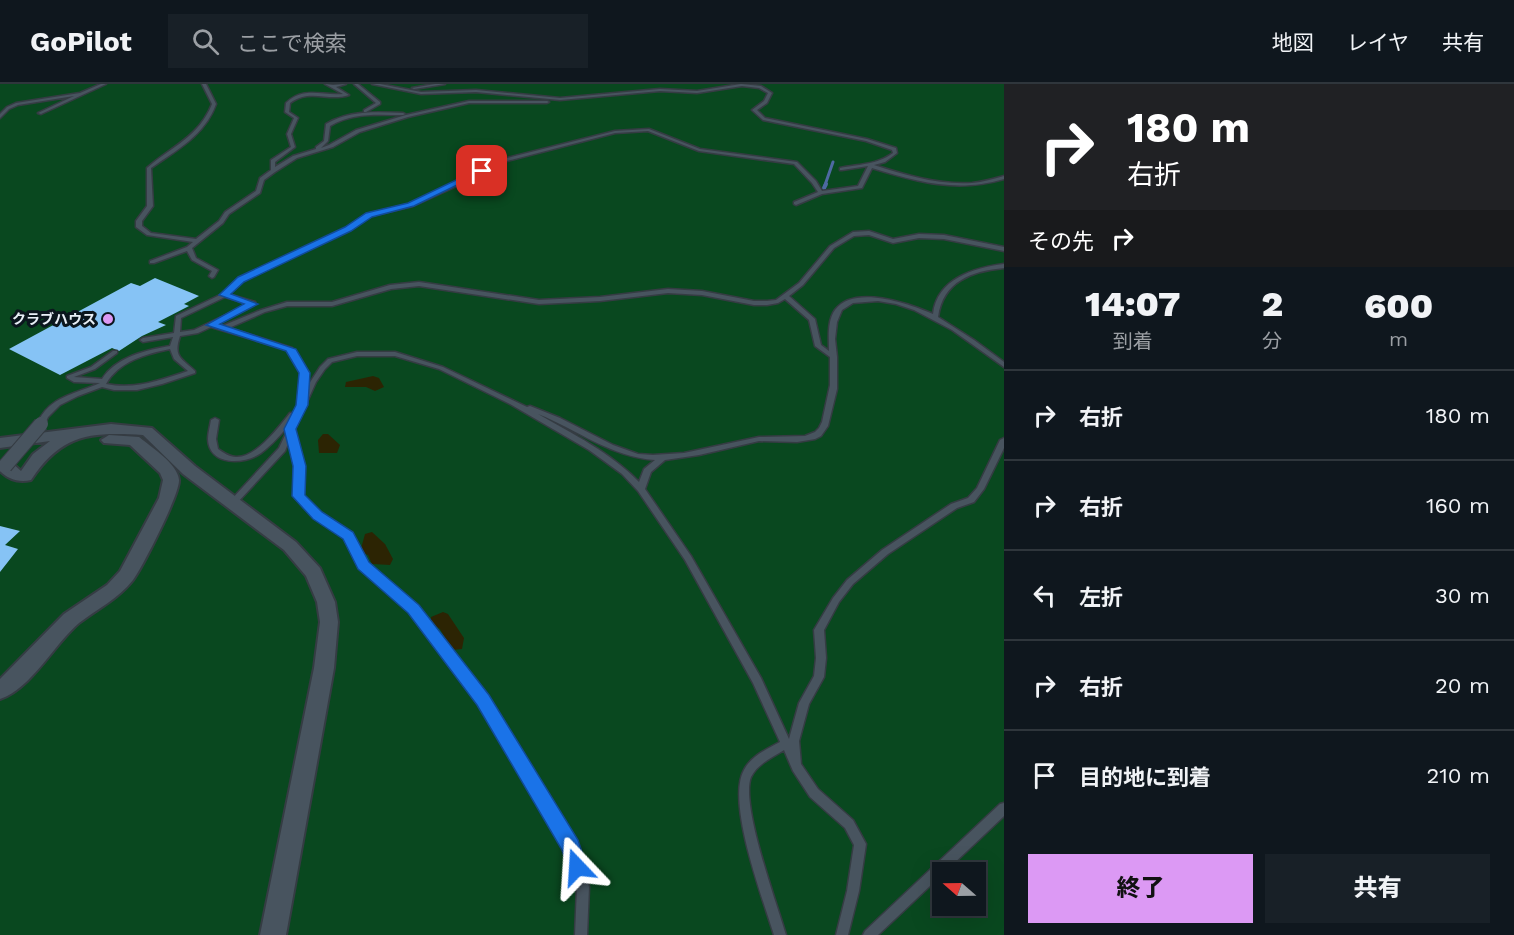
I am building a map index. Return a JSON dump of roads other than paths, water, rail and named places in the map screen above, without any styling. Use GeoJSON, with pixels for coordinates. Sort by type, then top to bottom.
{"type":"FeatureCollection","features":[{"type":"Feature","properties":{"kind":"street"},"geometry":{"type":"LineString","coordinates":[[41,424],[3,466],[10,472],[25,476],[38,458],[74,432]]}},
{"type":"Feature","properties":{"kind":"street"},"geometry":{"type":"LineString","coordinates":[[0,443],[74,432],[129,428],[147,431],[189,470],[234,501],[305,561],[314,573],[326,602],[329,622],[324,668],[273,935]]}},
{"type":"Feature","properties":{"kind":"street"},"geometry":{"type":"LineString","coordinates":[[0,692],[23,671],[71,619],[121,583],[170,490],[171,480],[167,471],[134,440],[98,441],[74,432]]}},
{"type":"Feature","properties":{"kind":"lane"},"geometry":{"type":"LineString","coordinates":[[40,113],[104,84]]}},
{"type":"Feature","properties":{"kind":"lane"},"geometry":{"type":"LineString","coordinates":[[196,241],[149,234],[142,231],[139,221],[150,206],[149,168],[180,146],[209,116],[213,104],[204,84]]}},
{"type":"Feature","properties":{"kind":"lane"},"geometry":{"type":"LineString","coordinates":[[329,85],[344,84]]}},
{"type":"Feature","properties":{"kind":"lane"},"geometry":{"type":"LineString","coordinates":[[313,152],[326,141],[328,125],[347,116],[368,111],[379,104],[356,84]]}},
{"type":"Feature","properties":{"kind":"lane"},"geometry":{"type":"LineString","coordinates":[[374,84],[431,93],[476,91],[560,99],[660,90],[697,92],[738,85],[767,89],[770,93],[766,102],[754,110],[764,119],[867,140],[894,149],[895,153],[891,157],[871,166],[842,169]]}},
{"type":"Feature","properties":{"kind":"lane"},"geometry":{"type":"LineString","coordinates":[[399,89],[443,84]]}},
{"type":"Feature","properties":{"kind":"lane"},"geometry":{"type":"LineString","coordinates":[[655,84],[660,90]]}},
{"type":"Feature","properties":{"kind":"lane"},"geometry":{"type":"LineString","coordinates":[[273,171],[273,161],[293,147],[290,134],[296,118],[287,112],[288,103],[296,96],[310,92],[347,95],[329,85]]}},
{"type":"Feature","properties":{"kind":"lane"},"geometry":{"type":"LineString","coordinates":[[0,117],[5,110],[17,104],[79,94]]}},
{"type":"Feature","properties":{"kind":"lane"},"geometry":{"type":"LineString","coordinates":[[152,262],[189,248],[221,222],[226,213],[254,197],[262,179],[295,156],[331,146],[374,125],[469,102],[527,103],[590,100],[596,97]]}},
{"type":"Feature","properties":{"kind":"lane"},"geometry":{"type":"LineString","coordinates":[[347,116],[419,114]]}},
{"type":"Feature","properties":{"kind":"lane"},"geometry":{"type":"LineString","coordinates":[[115,352],[93,368],[69,377],[74,380],[103,383],[112,388],[136,388],[193,372],[176,358],[173,347],[177,335],[178,317],[224,295],[241,279],[348,229],[369,215],[411,205],[470,178],[493,163],[615,132],[649,130],[699,150],[795,163],[814,182],[820,193]]}},
{"type":"Feature","properties":{"kind":"lane"},"geometry":{"type":"LineString","coordinates":[[871,166],[906,176],[956,184],[986,185],[1004,177]]}},
{"type":"Feature","properties":{"kind":"lane"},"geometry":{"type":"LineString","coordinates":[[796,203],[820,193],[860,187],[871,166]]}},
{"type":"Feature","properties":{"kind":"lane"},"geometry":{"type":"LineString","coordinates":[[224,328],[286,304],[332,304],[404,285],[418,284],[540,302],[600,299],[668,291],[702,293],[754,303],[778,301],[801,284],[832,247],[844,237],[862,232],[893,241],[918,236],[944,237],[1004,249]]}},
{"type":"Feature","properties":{"kind":"lane"},"geometry":{"type":"LineString","coordinates":[[189,248],[194,259],[215,270],[212,276]]}},
{"type":"Feature","properties":{"kind":"lane"},"geometry":{"type":"LineString","coordinates":[[935,320],[937,299],[950,285],[965,275],[1004,266]]}},
{"type":"Feature","properties":{"kind":"lane"},"geometry":{"type":"LineString","coordinates":[[143,340],[196,332],[253,304],[224,295]]}},
{"type":"Feature","properties":{"kind":"lane"},"geometry":{"type":"LineString","coordinates":[[785,296],[812,319],[818,346],[834,357]]}},
{"type":"Feature","properties":{"kind":"lane"},"geometry":{"type":"LineString","coordinates":[[513,402],[550,414],[616,449],[640,456],[664,457],[697,454],[736,442],[802,438],[817,434],[824,426],[834,385],[833,324],[836,312],[854,301],[868,299],[896,302],[935,320],[1004,365]]}},
{"type":"Feature","properties":{"kind":"lane"},"geometry":{"type":"LineString","coordinates":[[211,325],[290,349],[305,373],[302,405],[268,444],[254,456],[244,459],[227,458],[215,450],[212,439],[215,420]]}},
{"type":"Feature","properties":{"kind":"lane"},"geometry":{"type":"LineString","coordinates":[[41,424],[43,417],[56,406],[103,383],[123,364],[137,357],[173,347]]}},
{"type":"Feature","properties":{"kind":"lane"},"geometry":{"type":"LineString","coordinates":[[234,501],[282,448],[313,382],[330,360],[357,354],[395,354],[459,375],[513,402],[592,448],[625,472],[641,489],[694,568],[757,681],[797,768],[814,793],[849,824],[860,844],[853,891],[842,935]]}},
{"type":"Feature","properties":{"kind":"lane"},"geometry":{"type":"LineString","coordinates":[[290,429],[300,466],[298,496],[318,515],[348,536],[364,565],[414,609],[483,700],[571,846],[583,887],[581,935]]}},
{"type":"Feature","properties":{"kind":"lane"},"geometry":{"type":"LineString","coordinates":[[797,768],[794,741],[804,702],[819,677],[821,658],[819,630],[836,600],[850,582],[885,552],[954,506],[971,500],[980,489],[1004,440]]}},
{"type":"Feature","properties":{"kind":"lane"},"geometry":{"type":"LineString","coordinates":[[641,489],[647,471],[664,457]]}},
{"type":"Feature","properties":{"kind":"lane"},"geometry":{"type":"LineString","coordinates":[[780,935],[742,803],[745,778],[755,762],[786,744]]}},
{"type":"Feature","properties":{"kind":"lane"},"geometry":{"type":"LineString","coordinates":[[869,935],[1004,807]]}},
{"type":"Feature","properties":{"kind":"waterway"},"geometry":{"type":"LineString","coordinates":[[825,185],[833,162]]}},
{"type":"Feature","properties":{"kind":"waterway"},"geometry":{"type":"LineString","coordinates":[[824,188],[826,184]]}},
{"type":"Feature","properties":{"kind":"place","name":"クラブハウス"},"geometry":{"type":"Point","coordinates":[108,319]}}]}
